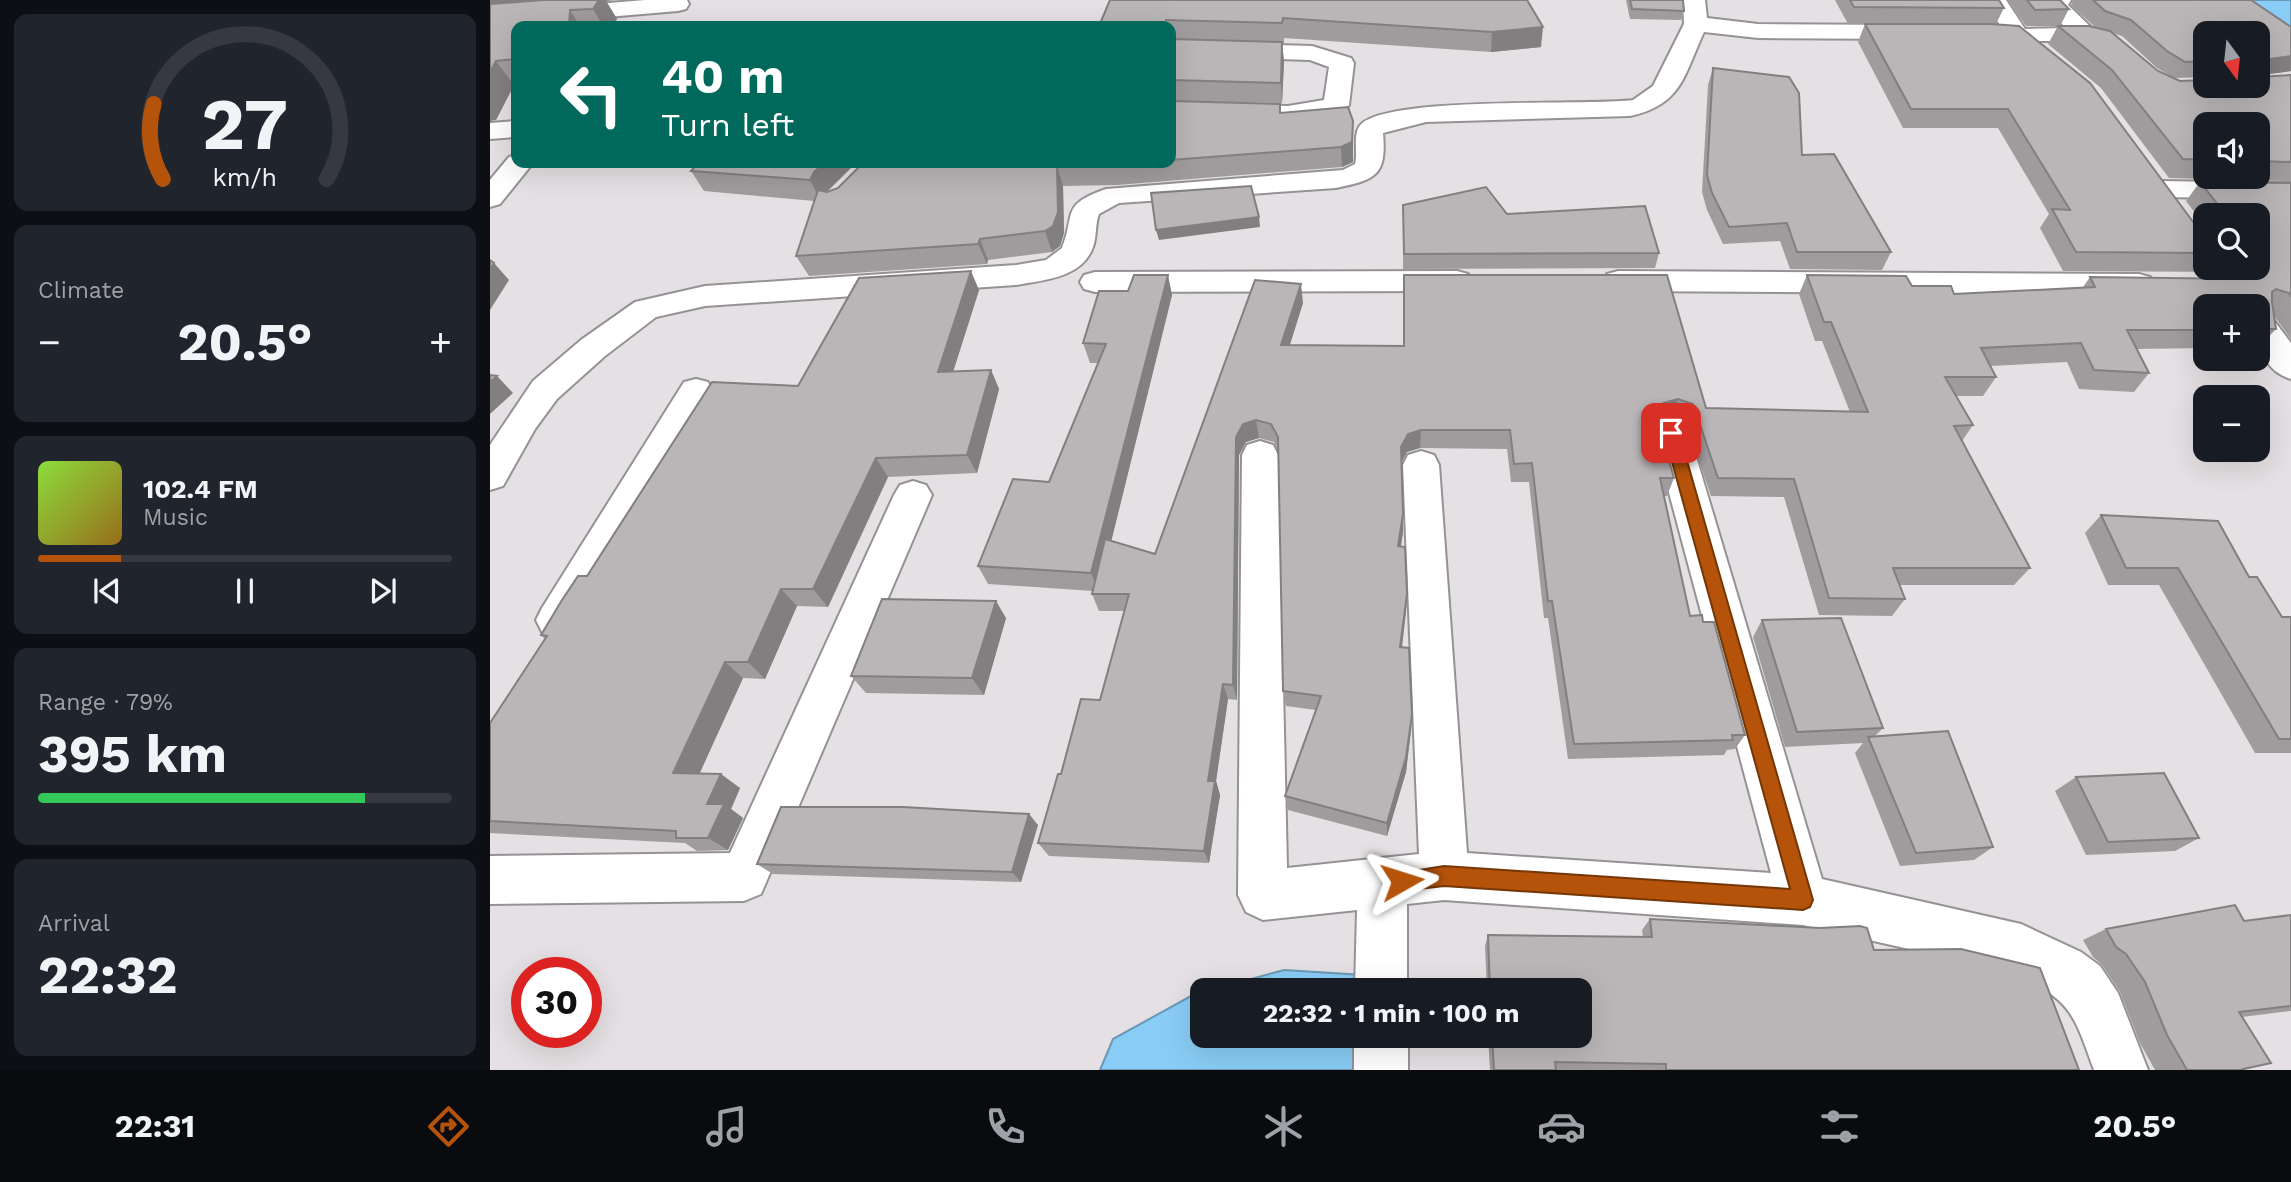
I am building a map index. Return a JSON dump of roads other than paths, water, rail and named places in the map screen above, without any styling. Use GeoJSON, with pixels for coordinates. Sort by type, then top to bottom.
{"type":"FeatureCollection","features":[{"type":"Feature","properties":{"kind":"street"},"geometry":{"type":"LineString","coordinates":[[1994,0],[2018,36],[2042,55]]}},
{"type":"Feature","properties":{"kind":"street"},"geometry":{"type":"LineString","coordinates":[[1982,32],[2018,36],[2096,37],[2054,4],[2060,0]]}},
{"type":"Feature","properties":{"kind":"street"},"geometry":{"type":"LineString","coordinates":[[490,20],[679,2]]}},
{"type":"Feature","properties":{"kind":"street"},"geometry":{"type":"LineString","coordinates":[[668,21],[679,2]]}},
{"type":"Feature","properties":{"kind":"street"},"geometry":{"type":"LineString","coordinates":[[490,476],[523,419],[545,390],[593,348],[646,309],[705,296],[1016,275],[1052,268],[1068,261],[1079,250],[1081,217],[1088,207],[1099,199],[1116,195],[1359,176],[1368,171],[1372,161],[1370,130],[1383,123],[1426,114],[1630,108],[1648,104],[1659,97],[1665,88],[1695,12],[1796,32],[1942,32]]}},
{"type":"Feature","properties":{"kind":"street"},"geometry":{"type":"LineString","coordinates":[[1176,49],[1312,53],[1342,63],[1335,105],[1289,114],[1176,111]]}},
{"type":"Feature","properties":{"kind":"street"},"geometry":{"type":"LineString","coordinates":[[490,131],[511,129]]}},
{"type":"Feature","properties":{"kind":"street"},"geometry":{"type":"LineString","coordinates":[[490,198],[515,168]]}},
{"type":"Feature","properties":{"kind":"street"},"geometry":{"type":"LineString","coordinates":[[2159,189],[2291,191]]}},
{"type":"Feature","properties":{"kind":"street"},"geometry":{"type":"LineString","coordinates":[[1095,282],[1480,281]]}},
{"type":"Feature","properties":{"kind":"street"},"geometry":{"type":"LineString","coordinates":[[1590,281],[2231,286]]}},
{"type":"Feature","properties":{"kind":"street"},"geometry":{"type":"LineString","coordinates":[[2270,338],[2291,367]]}},
{"type":"Feature","properties":{"kind":"street"},"geometry":{"type":"LineString","coordinates":[[540,648],[696,391]]}},
{"type":"Feature","properties":{"kind":"street"},"geometry":{"type":"LineString","coordinates":[[1671,433],[1803,900]]}},
{"type":"Feature","properties":{"kind":"street"},"geometry":{"type":"LineString","coordinates":[[1260,455],[1263,895],[1444,876],[1803,900],[2021,949],[2063,970],[2082,984],[2099,1013],[2121,1070]]}},
{"type":"Feature","properties":{"kind":"street"},"geometry":{"type":"LineString","coordinates":[[1421,465],[1444,876]]}},
{"type":"Feature","properties":{"kind":"street"},"geometry":{"type":"LineString","coordinates":[[490,880],[744,877],[912,495]]}},
{"type":"Feature","properties":{"kind":"street"},"geometry":{"type":"LineString","coordinates":[[1381,978],[1382,883]]}},
{"type":"Feature","properties":{"kind":"street"},"geometry":{"type":"LineString","coordinates":[[1381,1048],[1381,1070]]}},
{"type":"Feature","properties":{"kind":"water"},"geometry":{"type":"Polygon","coordinates":[[[2250,0],[2291,0],[2291,31],[2250,0]]]}},
{"type":"Feature","properties":{"kind":"water"},"geometry":{"type":"Polygon","coordinates":[[[1284,970],[1363,975],[1363,978],[1255,978],[1284,970]]]}},
{"type":"Feature","properties":{"kind":"water"},"geometry":{"type":"Polygon","coordinates":[[[1190,997],[1190,1048],[1363,1048],[1360,1070],[1100,1070],[1113,1039],[1190,997]]]}}]}
